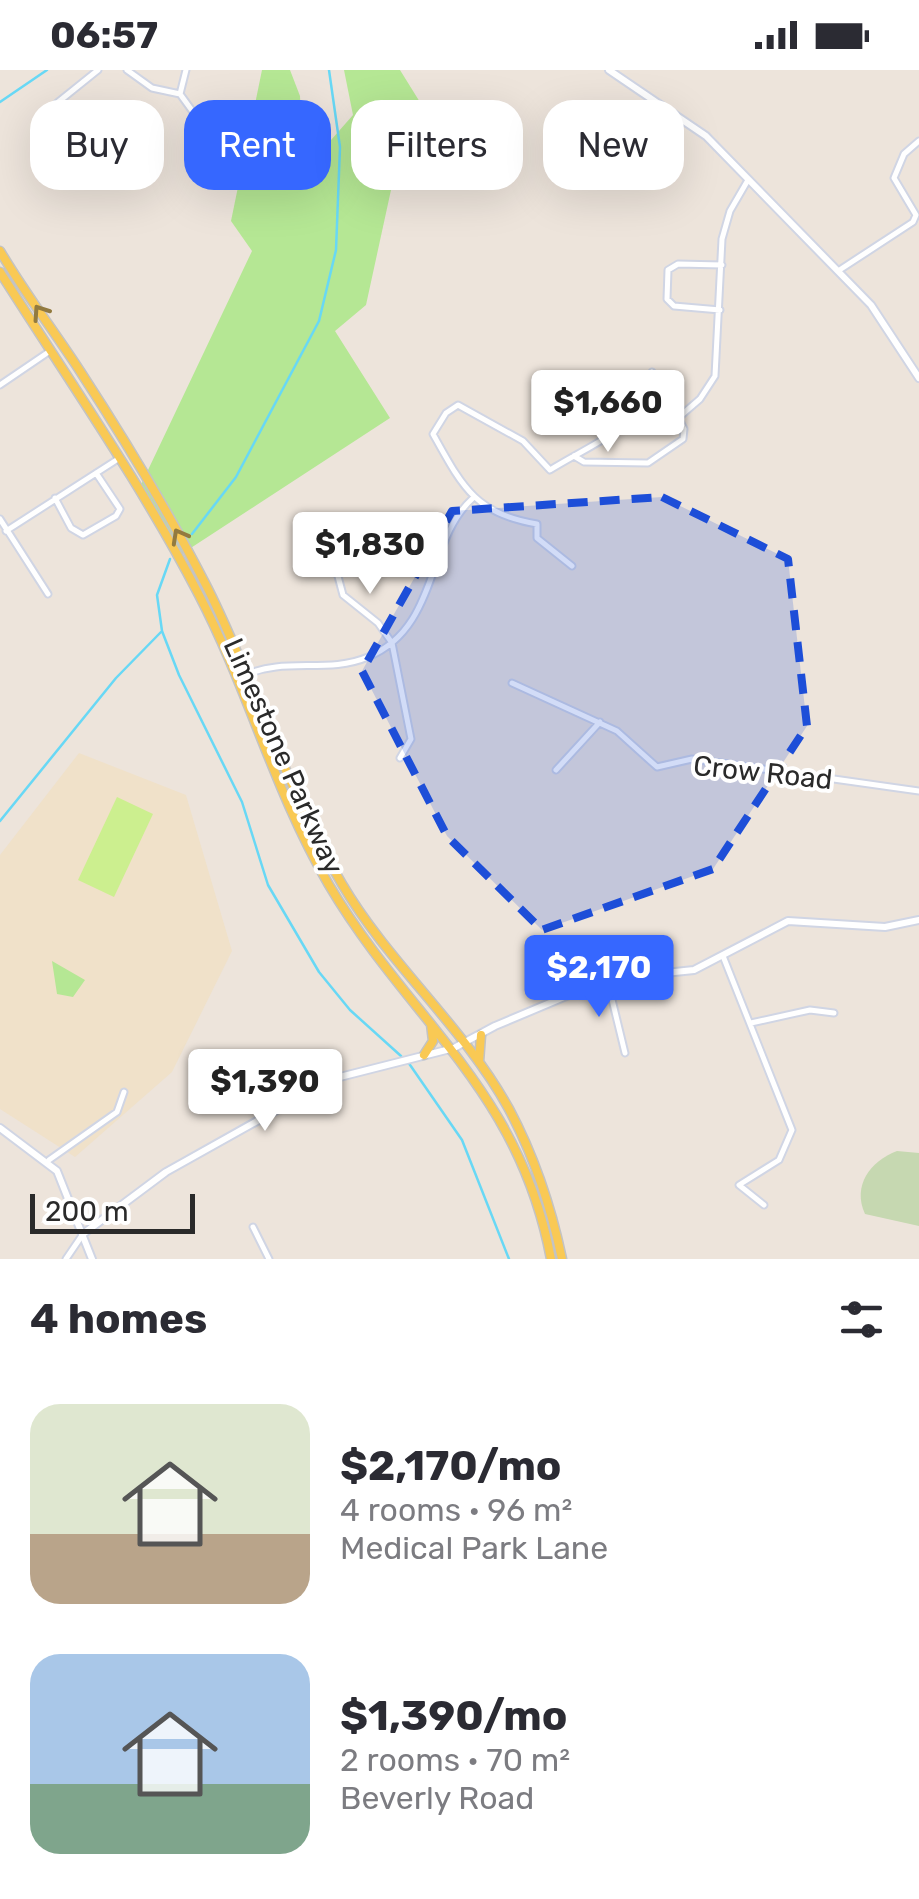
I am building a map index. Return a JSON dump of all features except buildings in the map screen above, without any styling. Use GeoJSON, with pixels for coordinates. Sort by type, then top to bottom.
{"type":"FeatureCollection","features":[{"type":"Feature","properties":{"kind":"main road","name":"Limestone Parkway"},"geometry":{"type":"LineString","coordinates":[[0,251],[130,452],[180,538],[249,673],[298,799],[339,879],[361,916],[464,1044],[508,1107],[537,1170],[562,1259]]}},
{"type":"Feature","properties":{"kind":"main road","name":"Limestone Parkway"},"geometry":{"type":"LineString","coordinates":[[0,272],[198,593],[238,679],[288,804],[329,885],[454,1048],[514,1142],[551,1259]]}},
{"type":"Feature","properties":{"kind":"main road"},"geometry":{"type":"LineString","coordinates":[[118,458],[130,452]]}},
{"type":"Feature","properties":{"kind":"main road"},"geometry":{"type":"LineString","coordinates":[[424,1056],[434,1034],[428,1016]]}},
{"type":"Feature","properties":{"kind":"main road"},"geometry":{"type":"LineString","coordinates":[[479,1066],[480,1034]]}},
{"type":"Feature","properties":{"kind":"street"},"geometry":{"type":"LineString","coordinates":[[62,100],[98,70]]}},
{"type":"Feature","properties":{"kind":"street"},"geometry":{"type":"LineString","coordinates":[[126,70],[152,88],[180,94],[184,100]]}},
{"type":"Feature","properties":{"kind":"street"},"geometry":{"type":"LineString","coordinates":[[180,94],[186,70]]}},
{"type":"Feature","properties":{"kind":"street"},"geometry":{"type":"LineString","coordinates":[[609,70],[706,136],[886,324],[919,378]]}},
{"type":"Feature","properties":{"kind":"street"},"geometry":{"type":"LineString","coordinates":[[838,271],[913,222],[916,215],[894,178],[904,154],[919,141]]}},
{"type":"Feature","properties":{"kind":"street"},"geometry":{"type":"LineString","coordinates":[[681,415],[700,399],[715,376],[730,211],[748,180]]}},
{"type":"Feature","properties":{"kind":"street"},"geometry":{"type":"LineString","coordinates":[[720,310],[674,306],[667,299],[668,270],[678,264],[722,266]]}},
{"type":"Feature","properties":{"kind":"street"},"geometry":{"type":"LineString","coordinates":[[0,385],[50,351]]}},
{"type":"Feature","properties":{"kind":"street"},"geometry":{"type":"LineString","coordinates":[[646,409],[637,394],[652,372]]}},
{"type":"Feature","properties":{"kind":"street"},"geometry":{"type":"LineString","coordinates":[[572,566],[538,538],[537,524],[508,520],[472,499],[434,434],[446,413],[458,405],[522,442],[550,470],[646,409],[660,390],[681,415],[683,439],[648,463],[584,462],[574,456]]}},
{"type":"Feature","properties":{"kind":"street"},"geometry":{"type":"LineString","coordinates":[[6,530],[118,458]]}},
{"type":"Feature","properties":{"kind":"street"},"geometry":{"type":"LineString","coordinates":[[55,498],[71,528],[88,534],[116,516],[120,509],[96,473]]}},
{"type":"Feature","properties":{"kind":"street"},"geometry":{"type":"LineString","coordinates":[[238,679],[265,666],[328,668],[370,657],[403,636],[435,578],[447,533],[472,499]]}},
{"type":"Feature","properties":{"kind":"street"},"geometry":{"type":"LineString","coordinates":[[0,519],[48,594]]}},
{"type":"Feature","properties":{"kind":"street"},"geometry":{"type":"LineString","coordinates":[[332,554],[343,595],[378,624],[392,643],[411,739],[400,758]]}},
{"type":"Feature","properties":{"kind":"street","name":"Crow Road"},"geometry":{"type":"LineString","coordinates":[[512,683],[600,722],[657,768],[692,759],[919,790]]}},
{"type":"Feature","properties":{"kind":"street"},"geometry":{"type":"LineString","coordinates":[[556,770],[600,722]]}},
{"type":"Feature","properties":{"kind":"street"},"geometry":{"type":"LineString","coordinates":[[66,1259],[83,1234],[166,1172],[272,1108],[332,1079],[454,1048],[608,979],[682,972],[797,919],[884,927],[919,920]]}},
{"type":"Feature","properties":{"kind":"street"},"geometry":{"type":"LineString","coordinates":[[723,956],[792,1130],[780,1160],[739,1186],[764,1205]]}},
{"type":"Feature","properties":{"kind":"street"},"geometry":{"type":"LineString","coordinates":[[608,979],[626,1053]]}},
{"type":"Feature","properties":{"kind":"street"},"geometry":{"type":"LineString","coordinates":[[751,1023],[810,1010],[834,1013]]}},
{"type":"Feature","properties":{"kind":"street"},"geometry":{"type":"LineString","coordinates":[[49,1160],[117,1112],[124,1092]]}},
{"type":"Feature","properties":{"kind":"street"},"geometry":{"type":"LineString","coordinates":[[0,1128],[49,1160],[58,1171],[92,1259]]}},
{"type":"Feature","properties":{"kind":"street"},"geometry":{"type":"LineString","coordinates":[[253,1227],[269,1259]]}},
{"type":"Feature","properties":{"kind":"highlighted area"},"geometry":{"type":"Polygon","coordinates":[[[662,497],[788,559],[807,726],[713,869],[542,930],[447,836],[362,671],[452,511],[662,497]]]}},
{"type":"Feature","properties":{"kind":"shaded area"},"geometry":{"type":"Polygon","coordinates":[[[79,753],[186,795],[232,951],[172,1072],[75,1157],[0,1109],[0,855],[79,753]]]}},
{"type":"Feature","properties":{"kind":"green space"},"geometry":{"type":"Polygon","coordinates":[[[262,70],[290,70],[300,100],[256,100],[262,70]]]}},
{"type":"Feature","properties":{"kind":"green space"},"geometry":{"type":"Polygon","coordinates":[[[344,70],[400,70],[419,100],[351,100],[351,105],[344,70]]]}},
{"type":"Feature","properties":{"kind":"green space"},"geometry":{"type":"Polygon","coordinates":[[[351,117],[351,190],[391,190],[366,305],[335,331],[390,418],[180,555],[139,489],[252,251],[231,221],[237,190],[331,190],[331,140],[351,117]]]}},
{"type":"Feature","properties":{"kind":"green space"},"geometry":{"type":"Polygon","coordinates":[[[117,797],[153,814],[114,897],[78,880],[117,797]]]}},
{"type":"Feature","properties":{"kind":"green space"},"geometry":{"type":"Polygon","coordinates":[[[52,961],[85,980],[73,997],[57,994],[52,961]]]}},
{"type":"Feature","properties":{"kind":"green space"},"geometry":{"type":"Polygon","coordinates":[[[897,1151],[919,1153],[919,1226],[865,1214],[862,1204],[866,1176],[879,1161],[897,1151]]]}},
{"type":"Feature","properties":{"kind":"waterway"},"geometry":{"type":"LineString","coordinates":[[0,102],[47,70]]}},
{"type":"Feature","properties":{"kind":"waterway"},"geometry":{"type":"LineString","coordinates":[[192,534],[236,477],[319,321],[336,250],[340,147],[329,70]]}},
{"type":"Feature","properties":{"kind":"waterway"},"geometry":{"type":"LineString","coordinates":[[170,559],[157,595],[162,631],[179,675],[242,802],[268,885],[319,972],[350,1010],[401,1056]]}},
{"type":"Feature","properties":{"kind":"waterway"},"geometry":{"type":"LineString","coordinates":[[0,821],[116,678],[161,632]]}},
{"type":"Feature","properties":{"kind":"waterway"},"geometry":{"type":"LineString","coordinates":[[408,1062],[462,1140],[509,1259]]}}]}
